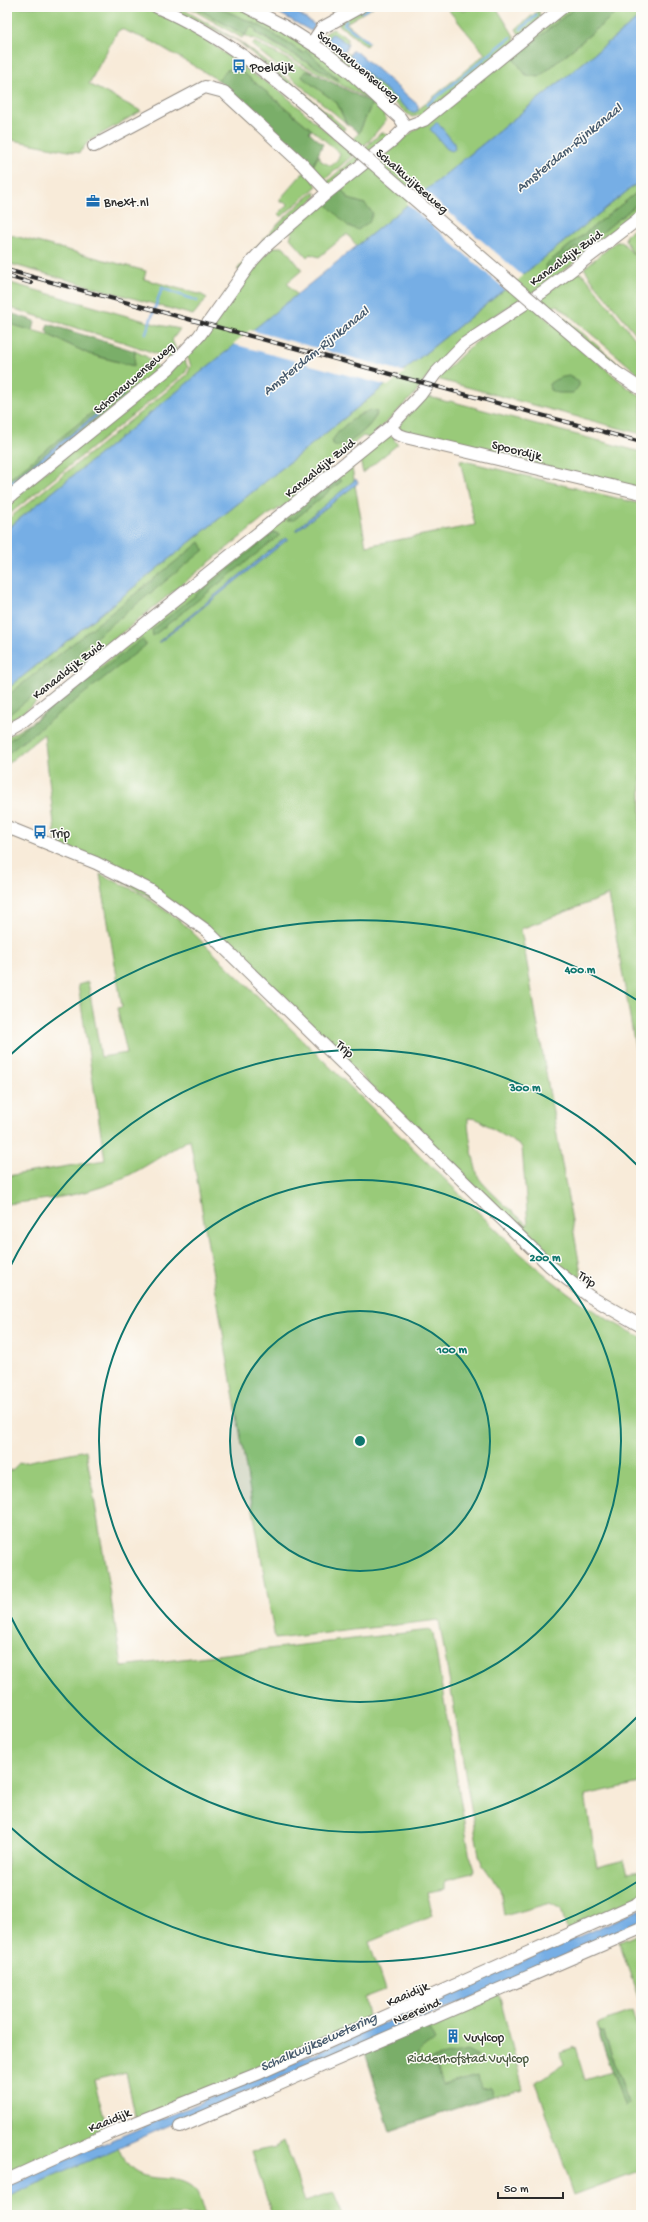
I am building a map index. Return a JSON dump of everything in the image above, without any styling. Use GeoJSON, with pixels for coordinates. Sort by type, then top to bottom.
{"type":"FeatureCollection","features":[{"type":"Feature","properties":{"kind":"street","name":"Schalkwijkseweg"},"geometry":{"type":"LineString","coordinates":[[157,7],[187,20],[232,48],[288,88],[340,135],[553,319],[617,373],[641,389]]}},
{"type":"Feature","properties":{"kind":"street","name":"Schonauwenseweg"},"geometry":{"type":"LineString","coordinates":[[247,7],[312,43],[351,73],[400,118],[406,127]]}},
{"type":"Feature","properties":{"kind":"street"},"geometry":{"type":"LineString","coordinates":[[312,43],[322,28],[360,7]]}},
{"type":"Feature","properties":{"kind":"street","name":"Schonauwenseweg"},"geometry":{"type":"LineString","coordinates":[[7,499],[168,368],[215,316],[262,251],[328,192],[394,139],[406,127],[424,120],[563,7]]}},
{"type":"Feature","properties":{"kind":"street"},"geometry":{"type":"LineString","coordinates":[[94,146],[204,87],[209,87],[224,92],[296,159],[328,192]]}},
{"type":"Feature","properties":{"kind":"street","name":"Kanaaldijk Zuid"},"geometry":{"type":"LineString","coordinates":[[7,731],[35,712],[390,427],[420,395],[435,374],[464,344],[544,291],[641,217]]}},
{"type":"Feature","properties":{"kind":"street","name":"Spoordijk"},"geometry":{"type":"LineString","coordinates":[[390,427],[397,434],[405,437],[641,493]]}},
{"type":"Feature","properties":{"kind":"street","name":"Trip"},"geometry":{"type":"LineString","coordinates":[[7,827],[96,863],[150,890],[207,931],[550,1266],[589,1296],[641,1326]]}},
{"type":"Feature","properties":{"kind":"street","name":"Kaaidijk"},"geometry":{"type":"LineString","coordinates":[[7,2180],[115,2131],[257,2074],[641,1902]]}},
{"type":"Feature","properties":{"kind":"street","name":"Neereind"},"geometry":{"type":"LineString","coordinates":[[180,2126],[641,1928]]}},
{"type":"Feature","properties":{"kind":"green space"},"geometry":{"type":"Polygon","coordinates":[[[7,7],[140,7],[170,19],[199,34],[248,71],[280,91],[344,147],[359,133],[372,103],[383,112],[386,120],[369,141],[323,181],[311,170],[319,155],[321,161],[331,166],[337,161],[340,153],[241,71],[228,69],[218,80],[153,42],[121,29],[117,32],[89,84],[141,111],[89,141],[79,153],[7,139],[7,7]]]}},
{"type":"Feature","properties":{"kind":"green space"},"geometry":{"type":"Polygon","coordinates":[[[167,7],[181,8],[240,42],[271,65],[345,128],[343,131],[238,41],[167,7]]]}},
{"type":"Feature","properties":{"kind":"green space"},"geometry":{"type":"Polygon","coordinates":[[[188,7],[194,7],[245,35],[242,38],[188,7]]]}},
{"type":"Feature","properties":{"kind":"green space"},"geometry":{"type":"Polygon","coordinates":[[[194,7],[217,7],[262,27],[303,53],[306,50],[340,81],[257,33],[255,28],[250,27],[245,35],[194,7]]]}},
{"type":"Feature","properties":{"kind":"green space"},"geometry":{"type":"Polygon","coordinates":[[[217,7],[238,7],[285,31],[330,62],[377,104],[253,38],[251,39],[245,35],[251,27],[255,28],[257,34],[340,81],[306,50],[303,53],[262,27],[217,7]]]}},
{"type":"Feature","properties":{"kind":"green space"},"geometry":{"type":"Polygon","coordinates":[[[363,7],[373,7],[346,23],[369,42],[366,46],[338,24],[363,7]]]}},
{"type":"Feature","properties":{"kind":"green space"},"geometry":{"type":"Polygon","coordinates":[[[446,7],[460,7],[462,11],[476,7],[496,7],[514,36],[515,42],[425,114],[412,117],[409,115],[322,44],[321,40],[326,33],[333,29],[348,39],[347,44],[333,34],[327,41],[342,52],[344,51],[351,56],[351,59],[412,113],[419,109],[485,54],[446,7]]]}},
{"type":"Feature","properties":{"kind":"green space"},"geometry":{"type":"Polygon","coordinates":[[[569,7],[576,7],[513,58],[539,77],[623,7],[641,7],[641,16],[357,246],[347,234],[319,257],[310,254],[307,257],[290,238],[292,233],[289,230],[324,202],[365,204],[349,200],[341,189],[569,7]]]}},
{"type":"Feature","properties":{"kind":"green space"},"geometry":{"type":"Polygon","coordinates":[[[576,7],[623,7],[539,77],[526,75],[513,58],[576,7]]]}},
{"type":"Feature","properties":{"kind":"green space"},"geometry":{"type":"Polygon","coordinates":[[[539,10],[540,18],[523,35],[519,34],[516,29],[539,10]]]}},
{"type":"Feature","properties":{"kind":"green space"},"geometry":{"type":"Polygon","coordinates":[[[254,42],[318,75],[305,71],[302,77],[337,103],[346,123],[252,45],[254,42]]]}},
{"type":"Feature","properties":{"kind":"green space"},"geometry":{"type":"Polygon","coordinates":[[[228,69],[241,71],[312,130],[309,132],[323,144],[311,170],[218,80],[228,69]]]}},
{"type":"Feature","properties":{"kind":"green space"},"geometry":{"type":"Polygon","coordinates":[[[305,71],[318,75],[372,103],[359,133],[346,123],[337,103],[302,77],[305,71]]]}},
{"type":"Feature","properties":{"kind":"green space"},"geometry":{"type":"Polygon","coordinates":[[[382,132],[391,138],[329,184],[327,182],[382,132]]]}},
{"type":"Feature","properties":{"kind":"green space"},"geometry":{"type":"Polygon","coordinates":[[[307,172],[317,186],[281,217],[278,214],[288,205],[287,203],[280,202],[280,199],[302,174],[307,172]]]}},
{"type":"Feature","properties":{"kind":"green space"},"geometry":{"type":"Polygon","coordinates":[[[641,180],[641,189],[545,265],[556,263],[577,246],[579,251],[641,201],[641,211],[546,284],[495,315],[450,349],[434,367],[413,396],[370,438],[363,436],[323,468],[322,476],[289,503],[268,515],[25,711],[7,722],[7,689],[641,180]],[[362,413],[339,431],[343,445],[367,428],[377,415],[362,413]]]}},
{"type":"Feature","properties":{"kind":"green space"},"geometry":{"type":"Polygon","coordinates":[[[341,189],[349,199],[365,204],[373,213],[369,222],[358,230],[348,226],[324,202],[341,189]]]}},
{"type":"Feature","properties":{"kind":"green space"},"geometry":{"type":"Polygon","coordinates":[[[641,189],[641,201],[579,251],[577,246],[556,263],[556,270],[548,275],[545,265],[641,189]]]}},
{"type":"Feature","properties":{"kind":"green space"},"geometry":{"type":"Polygon","coordinates":[[[315,191],[316,197],[262,242],[240,270],[237,270],[274,228],[315,191]]]}},
{"type":"Feature","properties":{"kind":"green space"},"geometry":{"type":"Polygon","coordinates":[[[641,224],[641,340],[595,284],[584,268],[616,242],[622,242],[634,255],[625,240],[626,235],[641,224]]]}},
{"type":"Feature","properties":{"kind":"green space"},"geometry":{"type":"Polygon","coordinates":[[[7,234],[146,271],[144,279],[202,295],[207,298],[193,315],[7,263],[7,234]]]}},
{"type":"Feature","properties":{"kind":"green space"},"geometry":{"type":"Polygon","coordinates":[[[273,247],[284,247],[302,270],[287,283],[297,295],[7,529],[7,520],[187,375],[191,366],[187,356],[217,320],[261,259],[273,247]]]}},
{"type":"Feature","properties":{"kind":"green space"},"geometry":{"type":"Polygon","coordinates":[[[577,272],[584,275],[641,346],[641,376],[557,305],[541,314],[627,387],[641,396],[641,434],[437,379],[471,346],[577,272]]]}},
{"type":"Feature","properties":{"kind":"green space"},"geometry":{"type":"Polygon","coordinates":[[[7,282],[159,325],[180,329],[172,340],[178,354],[174,358],[168,358],[123,342],[7,307],[7,282]]]}},
{"type":"Feature","properties":{"kind":"green space"},"geometry":{"type":"Polygon","coordinates":[[[7,312],[35,321],[33,331],[7,323],[7,312]]]}},
{"type":"Feature","properties":{"kind":"green space"},"geometry":{"type":"Polygon","coordinates":[[[559,313],[621,366],[641,380],[641,384],[556,316],[559,313]]]}},
{"type":"Feature","properties":{"kind":"green space"},"geometry":{"type":"Polygon","coordinates":[[[7,323],[49,335],[89,354],[133,366],[135,351],[147,357],[159,368],[159,371],[7,494],[7,490],[123,396],[123,393],[129,388],[131,382],[7,481],[7,323]]]}},
{"type":"Feature","properties":{"kind":"green space"},"geometry":{"type":"Polygon","coordinates":[[[48,324],[135,351],[134,366],[89,354],[49,335],[46,330],[48,324]]]}},
{"type":"Feature","properties":{"kind":"green space"},"geometry":{"type":"Polygon","coordinates":[[[184,360],[188,367],[185,373],[7,516],[7,503],[184,360]]]}},
{"type":"Feature","properties":{"kind":"green space"},"geometry":{"type":"Polygon","coordinates":[[[569,376],[579,382],[579,386],[573,393],[558,393],[550,390],[549,384],[551,382],[558,378],[569,376]]]}},
{"type":"Feature","properties":{"kind":"green space"},"geometry":{"type":"Polygon","coordinates":[[[131,381],[132,385],[129,388],[7,485],[7,481],[131,381]]]}},
{"type":"Feature","properties":{"kind":"green space"},"geometry":{"type":"Polygon","coordinates":[[[426,396],[448,402],[450,401],[641,452],[641,490],[400,430],[399,425],[426,396]]]}},
{"type":"Feature","properties":{"kind":"green space"},"geometry":{"type":"Polygon","coordinates":[[[371,410],[377,412],[375,417],[360,435],[346,444],[334,446],[332,441],[344,426],[354,418],[371,410]]]}},
{"type":"Feature","properties":{"kind":"green space"},"geometry":{"type":"Polygon","coordinates":[[[384,436],[395,437],[394,440],[398,444],[363,473],[359,456],[384,436]]]}},
{"type":"Feature","properties":{"kind":"green space"},"geometry":{"type":"Polygon","coordinates":[[[460,460],[641,504],[641,1081],[609,895],[521,929],[581,1273],[580,1284],[561,1270],[217,936],[56,842],[44,734],[7,764],[7,737],[31,723],[351,463],[366,546],[475,525],[460,460]],[[468,1118],[473,1158],[477,1174],[482,1183],[528,1225],[522,1147],[477,1119],[468,1118]]]}},
{"type":"Feature","properties":{"kind":"green space"},"geometry":{"type":"Polygon","coordinates":[[[337,478],[342,481],[294,520],[287,520],[337,478]]]}},
{"type":"Feature","properties":{"kind":"green space"},"geometry":{"type":"Polygon","coordinates":[[[274,532],[280,535],[153,636],[152,630],[274,532]]]}},
{"type":"Feature","properties":{"kind":"green space"},"geometry":{"type":"Polygon","coordinates":[[[200,542],[204,550],[81,649],[77,661],[7,716],[7,696],[200,542]]]}},
{"type":"Feature","properties":{"kind":"green space"},"geometry":{"type":"Polygon","coordinates":[[[142,639],[146,645],[7,754],[7,742],[142,639]]]}},
{"type":"Feature","properties":{"kind":"green space"},"geometry":{"type":"Polygon","coordinates":[[[100,874],[142,894],[183,923],[521,1254],[578,1300],[608,1320],[641,1337],[641,1787],[640,1783],[585,1795],[597,1867],[624,1860],[628,1873],[641,1871],[641,1900],[568,1933],[561,1909],[550,1903],[504,1916],[500,1889],[482,1864],[479,1855],[439,1620],[275,1639],[190,1139],[135,1172],[102,1187],[62,1197],[7,1204],[7,1176],[105,1160],[78,985],[88,982],[101,1057],[127,1053],[117,1008],[122,1007],[100,874]]]}},
{"type":"Feature","properties":{"kind":"green space"},"geometry":{"type":"Polygon","coordinates":[[[86,1450],[122,1666],[430,1630],[433,1633],[469,1852],[475,1870],[473,1873],[445,1880],[445,1889],[427,1892],[433,1916],[369,1942],[385,1990],[364,1998],[369,2021],[136,2120],[126,2072],[94,2080],[108,2132],[7,2175],[7,1471],[12,1470],[19,1463],[86,1450]]]}},
{"type":"Feature","properties":{"kind":"green space"},"geometry":{"type":"Polygon","coordinates":[[[641,1933],[641,2006],[619,1942],[641,1933]]]}},
{"type":"Feature","properties":{"kind":"green space","name":"Ridderhofstad Vuylcop"},"geometry":{"type":"Polygon","coordinates":[[[499,1994],[523,2089],[493,2096],[390,2131],[365,2052],[499,1994]]]}},
{"type":"Feature","properties":{"kind":"green space"},"geometry":{"type":"Polygon","coordinates":[[[632,2011],[641,2040],[641,2170],[574,2195],[536,2082],[564,2064],[560,2052],[575,2047],[585,2080],[612,2072],[625,2106],[629,2103],[604,2033],[598,2031],[596,2024],[632,2011]]]}},
{"type":"Feature","properties":{"kind":"green space"},"geometry":{"type":"Polygon","coordinates":[[[427,2025],[435,2040],[420,2051],[418,2054],[418,2062],[467,2051],[478,2057],[436,2067],[442,2085],[478,2076],[481,2089],[490,2088],[493,2096],[390,2131],[365,2052],[427,2025]]]}},
{"type":"Feature","properties":{"kind":"green space"},"geometry":{"type":"Polygon","coordinates":[[[598,2031],[604,2033],[629,2103],[625,2107],[598,2031]]]}},
{"type":"Feature","properties":{"kind":"green space"},"geometry":{"type":"Polygon","coordinates":[[[284,2142],[305,2202],[334,2193],[343,2215],[272,2215],[252,2152],[276,2147],[284,2142]]]}},
{"type":"Feature","properties":{"kind":"green space"},"geometry":{"type":"Polygon","coordinates":[[[119,2147],[127,2164],[134,2171],[150,2177],[185,2182],[193,2187],[199,2196],[205,2215],[7,2215],[7,2197],[119,2147]]]}},
{"type":"Feature","properties":{"kind":"water"},"geometry":{"type":"Polygon","coordinates":[[[268,7],[289,7],[315,25],[312,31],[309,30],[268,7]]]}},
{"type":"Feature","properties":{"kind":"water","name":"Amsterdam-Rijnkanaal"},"geometry":{"type":"Polygon","coordinates":[[[641,16],[641,180],[7,689],[7,529],[641,16]]]}},
{"type":"Feature","properties":{"kind":"water"},"geometry":{"type":"Polygon","coordinates":[[[333,34],[348,44],[345,51],[342,52],[327,41],[330,35],[333,34]]]}},
{"type":"Feature","properties":{"kind":"water"},"geometry":{"type":"Polygon","coordinates":[[[352,51],[357,52],[418,105],[418,111],[412,113],[351,59],[350,55],[352,51]]]}},
{"type":"Feature","properties":{"kind":"water"},"geometry":{"type":"Polygon","coordinates":[[[437,122],[454,143],[455,149],[452,151],[447,149],[430,129],[437,122]]]}},
{"type":"Feature","properties":{"kind":"water"},"geometry":{"type":"Polygon","coordinates":[[[123,393],[123,395],[7,490],[7,485],[123,393]]]}},
{"type":"Feature","properties":{"kind":"water"},"geometry":{"type":"Polygon","coordinates":[[[356,479],[358,483],[296,531],[295,530],[356,479]]]}},
{"type":"Feature","properties":{"kind":"water"},"geometry":{"type":"Polygon","coordinates":[[[285,538],[288,539],[160,642],[158,642],[285,538]]]}},
{"type":"Feature","properties":{"kind":"water"},"geometry":{"type":"Polygon","coordinates":[[[641,1909],[641,1922],[396,2031],[240,2094],[7,2197],[7,2187],[36,2173],[340,2042],[641,1909]]]}},
{"type":"Feature","properties":{"kind":"pier"},"geometry":{"type":"Polygon","coordinates":[[[423,190],[523,276],[506,290],[406,203],[423,190]]]}},
{"type":"Feature","properties":{"kind":"pier"},"geometry":{"type":"Polygon","coordinates":[[[250,330],[405,372],[388,386],[233,344],[250,330]]]}},
{"type":"Feature","properties":{"kind":"waterway"},"geometry":{"type":"LineString","coordinates":[[362,12],[371,7]]}},
{"type":"Feature","properties":{"kind":"waterway"},"geometry":{"type":"LineString","coordinates":[[521,29],[537,15]]}},
{"type":"Feature","properties":{"kind":"waterway"},"geometry":{"type":"LineString","coordinates":[[346,21],[344,24],[368,42]]}},
{"type":"Feature","properties":{"kind":"waterway"},"geometry":{"type":"LineString","coordinates":[[427,105],[511,37]]}},
{"type":"Feature","properties":{"kind":"waterway"},"geometry":{"type":"LineString","coordinates":[[146,333],[162,288],[197,301]]}},
{"type":"Feature","properties":{"kind":"railway"},"geometry":{"type":"LineString","coordinates":[[7,270],[641,442]]}},
{"type":"Feature","properties":{"kind":"railway"},"geometry":{"type":"LineString","coordinates":[[7,276],[31,283]]}},
{"type":"Feature","properties":{"kind":"place","name":"Poeldijk"},"geometry":{"type":"Point","coordinates":[239,66]}},
{"type":"Feature","properties":{"kind":"place","name":"Bnext.nl"},"geometry":{"type":"Point","coordinates":[93,201]}},
{"type":"Feature","properties":{"kind":"place","name":"Trip"},"geometry":{"type":"Point","coordinates":[40,832]}},
{"type":"Feature","properties":{"kind":"place","name":"Vuylcop"},"geometry":{"type":"Point","coordinates":[453,2036]}},
{"type":"Feature","properties":{"kind":"water label","name":"Schalkwijksewetering"},"geometry":{"type":"Point","coordinates":[318,2041]}}]}
